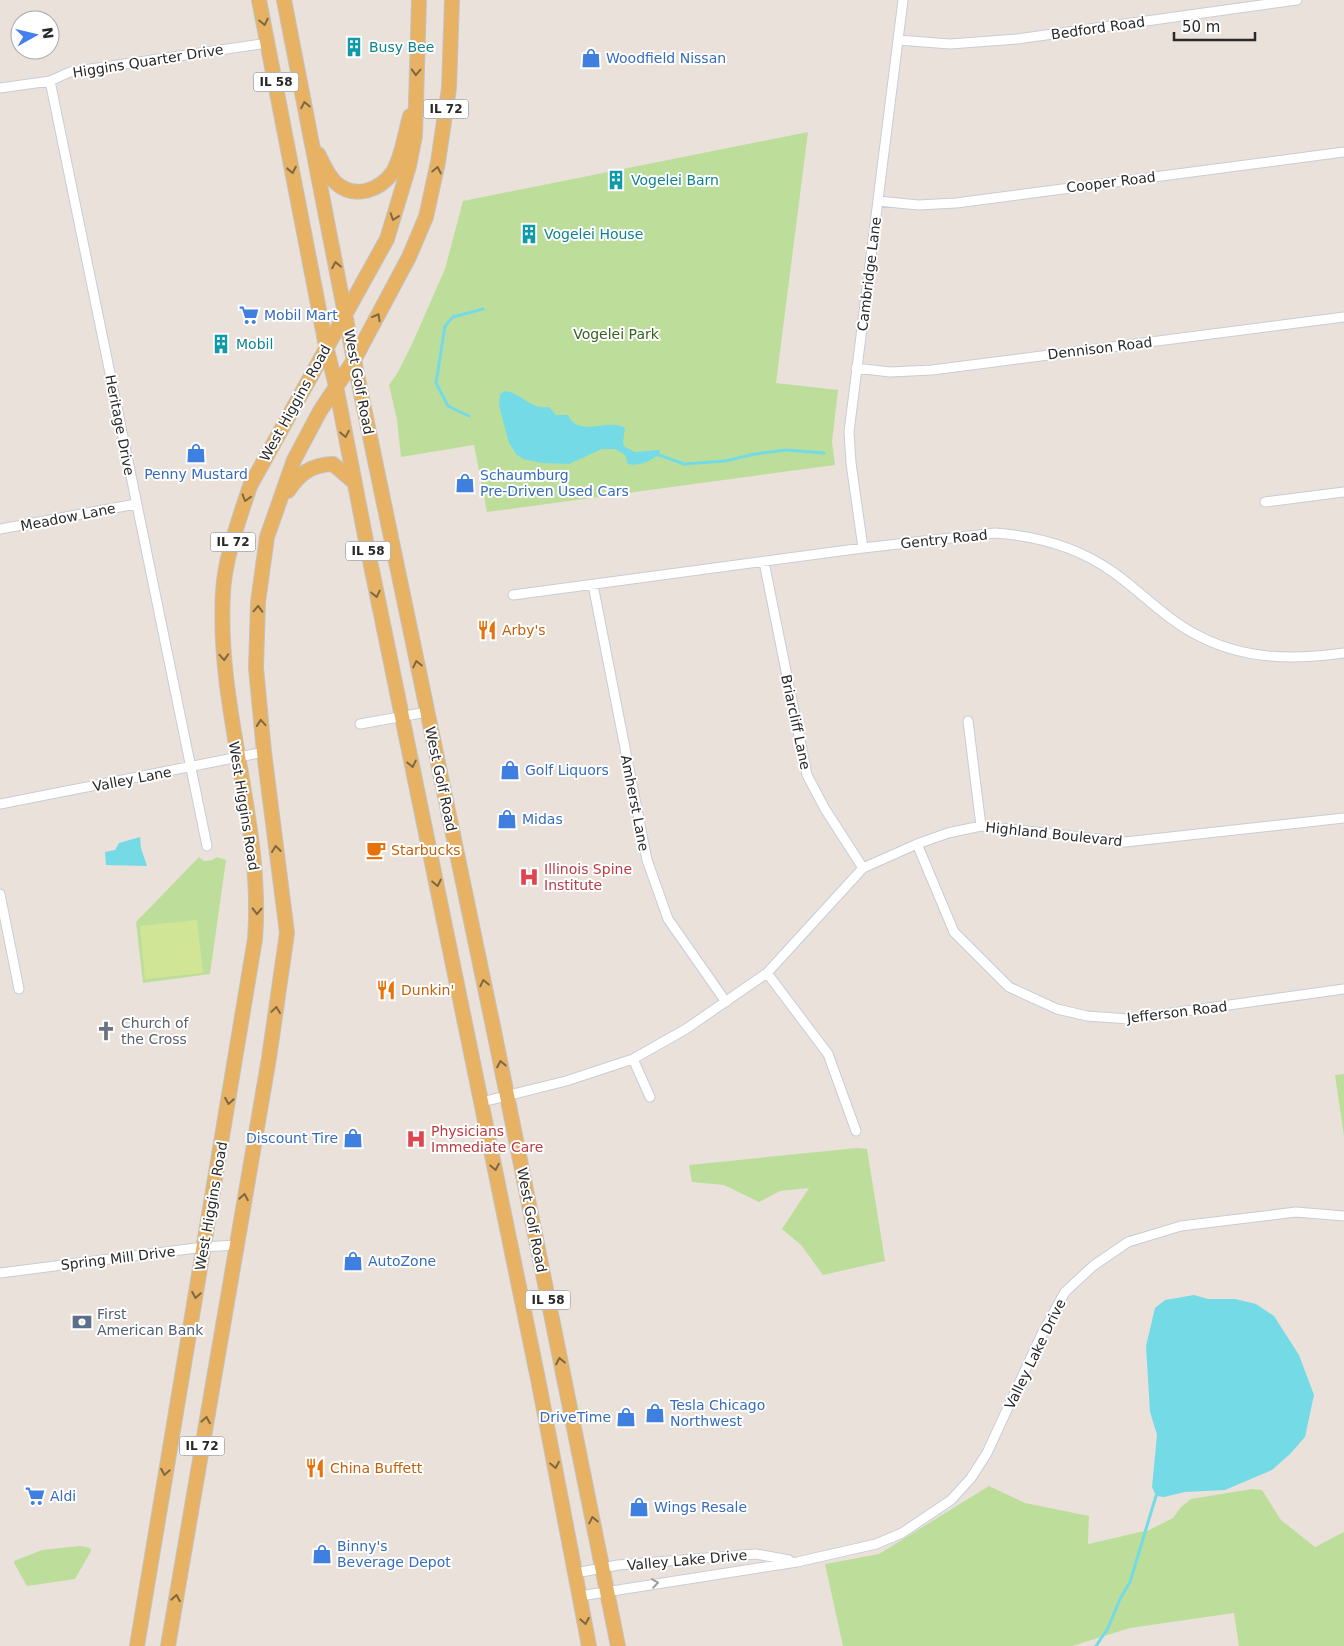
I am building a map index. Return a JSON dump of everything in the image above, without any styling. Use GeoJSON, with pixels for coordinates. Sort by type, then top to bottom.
{"type":"FeatureCollection","features":[{"type":"Feature","properties":{"kind":"main road","name":"West Golf Road"},"geometry":{"type":"LineString","coordinates":[[259,0],[326,346],[336,386],[354,484],[482,1102],[589,1646]]}},
{"type":"Feature","properties":{"kind":"main road","name":"West Golf Road"},"geometry":{"type":"LineString","coordinates":[[284,0],[354,360],[507,1095],[618,1646]]}},
{"type":"Feature","properties":{"kind":"main road","name":"West Higgins Road"},"geometry":{"type":"LineString","coordinates":[[137,1646],[250,968],[257,911],[256,880],[226,692],[223,647],[223,591],[234,539],[250,486],[387,239],[396,212],[415,136],[419,0]]}},
{"type":"Feature","properties":{"kind":"main road","name":"West Higgins Road"},"geometry":{"type":"LineString","coordinates":[[168,1646],[269,1058],[287,933],[264,752],[256,668],[258,602],[267,537],[294,460],[320,411],[354,360],[409,257],[426,217],[438,162],[449,88],[452,0]]}},
{"type":"Feature","properties":{"kind":"main road"},"geometry":{"type":"LineString","coordinates":[[313,146],[330,175],[341,186],[362,192],[376,188],[393,171],[416,96]]}},
{"type":"Feature","properties":{"kind":"main road"},"geometry":{"type":"LineString","coordinates":[[277,509],[296,479],[311,467],[333,464],[354,484]]}},
{"type":"Feature","properties":{"kind":"street","name":"Cambridge Lane"},"geometry":{"type":"LineString","coordinates":[[863,548],[849,447],[850,420],[903,0]]}},
{"type":"Feature","properties":{"kind":"street","name":"Bedford Road"},"geometry":{"type":"LineString","coordinates":[[898,40],[950,44],[1017,39],[1297,0]]}},
{"type":"Feature","properties":{"kind":"street","name":"Higgins Quarter Drive"},"geometry":{"type":"LineString","coordinates":[[0,88],[50,82],[70,72],[268,43]]}},
{"type":"Feature","properties":{"kind":"street","name":"Heritage Drive"},"geometry":{"type":"LineString","coordinates":[[50,82],[207,846]]}},
{"type":"Feature","properties":{"kind":"street","name":"Cooper Road"},"geometry":{"type":"LineString","coordinates":[[878,201],[937,205],[1344,152]]}},
{"type":"Feature","properties":{"kind":"street","name":"Dennison Road"},"geometry":{"type":"LineString","coordinates":[[856,368],[890,372],[932,370],[1344,316]]}},
{"type":"Feature","properties":{"kind":"street"},"geometry":{"type":"LineString","coordinates":[[1265,502],[1344,492]]}},
{"type":"Feature","properties":{"kind":"street","name":"Meadow Lane"},"geometry":{"type":"LineString","coordinates":[[0,529],[136,504]]}},
{"type":"Feature","properties":{"kind":"street","name":"Gentry Road"},"geometry":{"type":"LineString","coordinates":[[513,595],[863,548],[995,533],[1038,538],[1074,550],[1094,560],[1114,573],[1175,622],[1218,645],[1266,658],[1316,657],[1344,653]]}},
{"type":"Feature","properties":{"kind":"street","name":"Briarcliff Lane"},"geometry":{"type":"LineString","coordinates":[[764,562],[807,775],[825,809],[863,868]]}},
{"type":"Feature","properties":{"kind":"street","name":"Amherst Lane"},"geometry":{"type":"LineString","coordinates":[[593,585],[647,860],[654,883],[668,920],[726,1002]]}},
{"type":"Feature","properties":{"kind":"street"},"geometry":{"type":"LineString","coordinates":[[360,724],[427,712]]}},
{"type":"Feature","properties":{"kind":"street"},"geometry":{"type":"LineString","coordinates":[[968,721],[981,826]]}},
{"type":"Feature","properties":{"kind":"street","name":"Valley Lane"},"geometry":{"type":"LineString","coordinates":[[0,804],[264,752]]}},
{"type":"Feature","properties":{"kind":"street","name":"Highland Boulevard"},"geometry":{"type":"LineString","coordinates":[[482,1102],[566,1081],[632,1059],[686,1029],[767,973],[863,868],[917,844],[948,833],[981,826],[1126,842],[1344,818]]}},
{"type":"Feature","properties":{"kind":"street","name":"Jefferson Road"},"geometry":{"type":"LineString","coordinates":[[917,844],[954,932],[1009,987],[1058,1009],[1087,1016],[1129,1019],[1344,989]]}},
{"type":"Feature","properties":{"kind":"street"},"geometry":{"type":"LineString","coordinates":[[0,894],[19,989]]}},
{"type":"Feature","properties":{"kind":"street"},"geometry":{"type":"LineString","coordinates":[[767,973],[828,1054],[856,1131]]}},
{"type":"Feature","properties":{"kind":"street"},"geometry":{"type":"LineString","coordinates":[[632,1059],[650,1098]]}},
{"type":"Feature","properties":{"kind":"street","name":"Valley Lake Drive"},"geometry":{"type":"LineString","coordinates":[[580,1596],[797,1562],[876,1544],[902,1534],[951,1500],[972,1478],[987,1453],[1041,1336],[1065,1292],[1093,1266],[1128,1242],[1181,1226],[1296,1212],[1344,1216]]}},
{"type":"Feature","properties":{"kind":"street","name":"Spring Mill Drive"},"geometry":{"type":"LineString","coordinates":[[0,1273],[204,1247],[236,1245]]}},
{"type":"Feature","properties":{"kind":"street","name":"Valley Lake Drive"},"geometry":{"type":"LineString","coordinates":[[576,1573],[602,1568],[756,1554],[797,1562]]}},
{"type":"Feature","properties":{"kind":"green space","name":"Vogelei Park"},"geometry":{"type":"Polygon","coordinates":[[[808,132],[776,383],[838,390],[832,442],[835,465],[487,512],[474,445],[401,457],[397,420],[389,385],[412,344],[445,269],[463,201],[808,132]]]}},
{"type":"Feature","properties":{"kind":"green space"},"geometry":{"type":"Polygon","coordinates":[[[199,857],[204,861],[217,857],[226,860],[210,974],[143,983],[136,922],[199,857]]]}},
{"type":"Feature","properties":{"kind":"green space"},"geometry":{"type":"Polygon","coordinates":[[[197,920],[203,973],[145,979],[140,926],[197,920]]]}},
{"type":"Feature","properties":{"kind":"green space"},"geometry":{"type":"Polygon","coordinates":[[[1344,1074],[1344,1136],[1335,1075],[1344,1074]]]}},
{"type":"Feature","properties":{"kind":"green space"},"geometry":{"type":"Polygon","coordinates":[[[857,1148],[867,1149],[885,1261],[823,1275],[801,1245],[782,1229],[809,1188],[780,1191],[759,1202],[724,1185],[692,1182],[689,1165],[857,1148]]]}},
{"type":"Feature","properties":{"kind":"green space"},"geometry":{"type":"Polygon","coordinates":[[[989,1486],[1025,1503],[1089,1516],[1088,1544],[1149,1530],[1173,1518],[1181,1507],[1191,1499],[1252,1489],[1262,1490],[1281,1520],[1315,1547],[1344,1532],[1344,1646],[1239,1646],[1234,1613],[1130,1628],[1072,1646],[843,1646],[825,1564],[879,1554],[989,1486]]]}},
{"type":"Feature","properties":{"kind":"green space"},"geometry":{"type":"Polygon","coordinates":[[[80,1546],[90,1548],[91,1551],[75,1579],[27,1586],[14,1563],[14,1561],[42,1550],[80,1546]]]}},
{"type":"Feature","properties":{"kind":"water"},"geometry":{"type":"Polygon","coordinates":[[[505,391],[511,392],[536,406],[549,407],[556,415],[568,415],[579,426],[619,425],[625,428],[623,443],[625,447],[635,452],[660,450],[659,455],[636,465],[628,464],[625,455],[615,449],[602,449],[569,464],[542,463],[523,459],[516,454],[509,443],[499,406],[500,394],[505,391]]]}},
{"type":"Feature","properties":{"kind":"water"},"geometry":{"type":"Polygon","coordinates":[[[140,837],[141,848],[147,866],[106,865],[105,852],[115,850],[119,843],[140,837]]]}},
{"type":"Feature","properties":{"kind":"water"},"geometry":{"type":"Polygon","coordinates":[[[1194,1295],[1208,1299],[1235,1299],[1256,1304],[1274,1316],[1299,1355],[1314,1395],[1305,1437],[1272,1470],[1225,1490],[1185,1492],[1164,1497],[1156,1496],[1152,1487],[1157,1435],[1150,1412],[1146,1346],[1155,1308],[1165,1300],[1194,1295]]]}},
{"type":"Feature","properties":{"kind":"waterway"},"geometry":{"type":"LineString","coordinates":[[469,416],[448,406],[436,383],[445,326],[453,317],[483,309]]}},
{"type":"Feature","properties":{"kind":"waterway"},"geometry":{"type":"LineString","coordinates":[[659,455],[684,464],[725,461],[755,454],[786,450],[824,453]]}},
{"type":"Feature","properties":{"kind":"waterway"},"geometry":{"type":"LineString","coordinates":[[1096,1646],[1108,1628],[1120,1599],[1130,1582],[1156,1496]]}},
{"type":"Feature","properties":{"kind":"place","name":"Busy Bee"},"geometry":{"type":"Point","coordinates":[354,47]}},
{"type":"Feature","properties":{"kind":"place","name":"Woodfield Nissan"},"geometry":{"type":"Point","coordinates":[591,58]}},
{"type":"Feature","properties":{"kind":"place","name":"Vogelei Barn"},"geometry":{"type":"Point","coordinates":[616,180]}},
{"type":"Feature","properties":{"kind":"place","name":"Vogelei House"},"geometry":{"type":"Point","coordinates":[529,234]}},
{"type":"Feature","properties":{"kind":"place","name":"Mobil Mart"},"geometry":{"type":"Point","coordinates":[249,315]}},
{"type":"Feature","properties":{"kind":"place","name":"Mobil"},"geometry":{"type":"Point","coordinates":[221,344]}},
{"type":"Feature","properties":{"kind":"place","name":"Penny Mustard"},"geometry":{"type":"Point","coordinates":[196,453]}},
{"type":"Feature","properties":{"kind":"place","name":"Schaumburg Pre-Driven Used Cars"},"geometry":{"type":"Point","coordinates":[465,483]}},
{"type":"Feature","properties":{"kind":"place","name":"Arby's"},"geometry":{"type":"Point","coordinates":[487,630]}},
{"type":"Feature","properties":{"kind":"place","name":"Golf Liquors"},"geometry":{"type":"Point","coordinates":[510,770]}},
{"type":"Feature","properties":{"kind":"place","name":"Midas"},"geometry":{"type":"Point","coordinates":[507,819]}},
{"type":"Feature","properties":{"kind":"place","name":"Starbucks"},"geometry":{"type":"Point","coordinates":[376,850]}},
{"type":"Feature","properties":{"kind":"place","name":"Illinois Spine Institute"},"geometry":{"type":"Point","coordinates":[529,877]}},
{"type":"Feature","properties":{"kind":"place","name":"Dunkin'"},"geometry":{"type":"Point","coordinates":[386,990]}},
{"type":"Feature","properties":{"kind":"place","name":"Church of the Cross"},"geometry":{"type":"Point","coordinates":[106,1031]}},
{"type":"Feature","properties":{"kind":"place","name":"Discount Tire"},"geometry":{"type":"Point","coordinates":[353,1138]}},
{"type":"Feature","properties":{"kind":"place","name":"Physicians Immediate Care"},"geometry":{"type":"Point","coordinates":[416,1139]}},
{"type":"Feature","properties":{"kind":"place","name":"AutoZone"},"geometry":{"type":"Point","coordinates":[353,1261]}},
{"type":"Feature","properties":{"kind":"place","name":"First American Bank"},"geometry":{"type":"Point","coordinates":[82,1322]}},
{"type":"Feature","properties":{"kind":"place","name":"Tesla Chicago Northwest"},"geometry":{"type":"Point","coordinates":[655,1413]}},
{"type":"Feature","properties":{"kind":"place","name":"DriveTime"},"geometry":{"type":"Point","coordinates":[626,1417]}},
{"type":"Feature","properties":{"kind":"place","name":"China Buffett"},"geometry":{"type":"Point","coordinates":[315,1468]}},
{"type":"Feature","properties":{"kind":"place","name":"Aldi"},"geometry":{"type":"Point","coordinates":[35,1496]}},
{"type":"Feature","properties":{"kind":"place","name":"Wings Resale"},"geometry":{"type":"Point","coordinates":[639,1507]}},
{"type":"Feature","properties":{"kind":"place","name":"Binny's Beverage Depot"},"geometry":{"type":"Point","coordinates":[322,1554]}}]}
